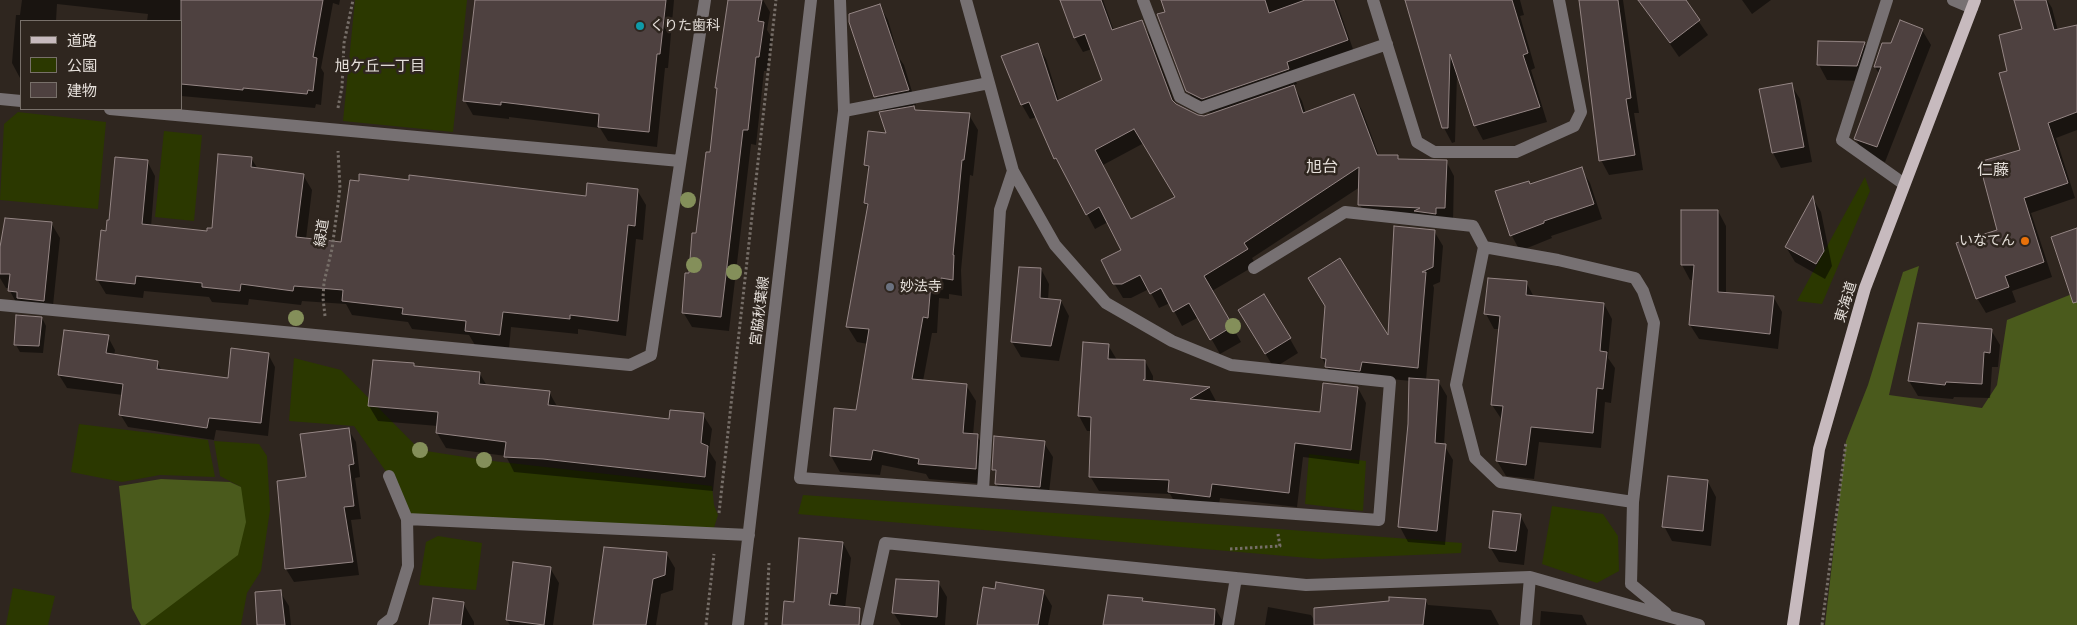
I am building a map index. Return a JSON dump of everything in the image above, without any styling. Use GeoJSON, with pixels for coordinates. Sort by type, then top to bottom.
{"type":"FeatureCollection","features":[{"type":"Feature","properties":{"kind":"main road","name":"東海道"},"geometry":{"type":"LineString","coordinates":[[1792,625],[1819,449],[1865,288],[1974,4]]}},
{"type":"Feature","properties":{"kind":"street"},"geometry":{"type":"LineString","coordinates":[[0,305],[630,365],[651,355],[705,0]]}},
{"type":"Feature","properties":{"kind":"street","name":"宮脇秋葉線"},"geometry":{"type":"LineString","coordinates":[[738,625],[811,0]]}},
{"type":"Feature","properties":{"kind":"street"},"geometry":{"type":"LineString","coordinates":[[840,0],[844,111],[800,478],[1378,520],[1390,382],[1231,365],[1172,342],[1106,303],[1055,245],[1012,171],[966,0]]}},
{"type":"Feature","properties":{"kind":"street"},"geometry":{"type":"LineString","coordinates":[[1143,0],[1180,97],[1200,108],[1387,44]]}},
{"type":"Feature","properties":{"kind":"street"},"geometry":{"type":"LineString","coordinates":[[1373,0],[1417,142],[1434,152],[1516,152],[1574,126],[1581,112],[1559,0]]}},
{"type":"Feature","properties":{"kind":"street"},"geometry":{"type":"LineString","coordinates":[[1887,0],[1842,140],[1904,184]]}},
{"type":"Feature","properties":{"kind":"street"},"geometry":{"type":"LineString","coordinates":[[1953,0],[1974,4]]}},
{"type":"Feature","properties":{"kind":"street"},"geometry":{"type":"LineString","coordinates":[[844,111],[989,83]]}},
{"type":"Feature","properties":{"kind":"street"},"geometry":{"type":"LineString","coordinates":[[0,99],[20,101]]}},
{"type":"Feature","properties":{"kind":"street"},"geometry":{"type":"LineString","coordinates":[[121,110],[680,161]]}},
{"type":"Feature","properties":{"kind":"street"},"geometry":{"type":"LineString","coordinates":[[983,490],[1000,210],[1012,171]]}},
{"type":"Feature","properties":{"kind":"street"},"geometry":{"type":"LineString","coordinates":[[1254,268],[1345,212],[1473,226],[1484,247],[1456,385],[1475,458],[1500,482],[1633,502]]}},
{"type":"Feature","properties":{"kind":"street"},"geometry":{"type":"LineString","coordinates":[[1484,247],[1558,260],[1635,278],[1643,291],[1654,323],[1633,502],[1630,584],[1672,617]]}},
{"type":"Feature","properties":{"kind":"street"},"geometry":{"type":"LineString","coordinates":[[383,625],[392,618],[408,566],[407,520],[389,476]]}},
{"type":"Feature","properties":{"kind":"street"},"geometry":{"type":"LineString","coordinates":[[407,520],[749,535]]}},
{"type":"Feature","properties":{"kind":"street"},"geometry":{"type":"LineString","coordinates":[[867,625],[885,543],[1306,585],[1530,577],[1698,625]]}},
{"type":"Feature","properties":{"kind":"street"},"geometry":{"type":"LineString","coordinates":[[1526,625],[1530,577]]}},
{"type":"Feature","properties":{"kind":"street"},"geometry":{"type":"LineString","coordinates":[[1228,625],[1236,578]]}},
{"type":"Feature","properties":{"kind":"path"},"geometry":{"type":"LineString","coordinates":[[334,129],[342,87],[344,43],[353,0]]}},
{"type":"Feature","properties":{"kind":"path"},"geometry":{"type":"LineString","coordinates":[[718,515],[776,0]]}},
{"type":"Feature","properties":{"kind":"path","name":"緑道"},"geometry":{"type":"LineString","coordinates":[[324,323],[324,282],[332,249],[340,188],[338,146]]}},
{"type":"Feature","properties":{"kind":"path"},"geometry":{"type":"LineString","coordinates":[[1822,625],[1846,442]]}},
{"type":"Feature","properties":{"kind":"path"},"geometry":{"type":"LineString","coordinates":[[1230,550],[1280,546],[1276,512]]}},
{"type":"Feature","properties":{"kind":"path"},"geometry":{"type":"LineString","coordinates":[[706,625],[715,544]]}},
{"type":"Feature","properties":{"kind":"green space"},"geometry":{"type":"Polygon","coordinates":[[[355,0],[467,0],[453,132],[343,121],[355,0]]]}},
{"type":"Feature","properties":{"kind":"green space"},"geometry":{"type":"Polygon","coordinates":[[[18,112],[106,122],[98,209],[0,200],[4,124],[18,112]]]}},
{"type":"Feature","properties":{"kind":"green space"},"geometry":{"type":"Polygon","coordinates":[[[164,131],[202,135],[194,221],[155,217],[164,131]]]}},
{"type":"Feature","properties":{"kind":"green space"},"geometry":{"type":"Polygon","coordinates":[[[1865,177],[1870,191],[1822,304],[1797,301],[1865,177]]]}},
{"type":"Feature","properties":{"kind":"green space"},"geometry":{"type":"Polygon","coordinates":[[[1919,266],[1889,395],[1982,408],[1997,385],[2007,320],[2077,292],[2077,625],[1825,625],[1846,441],[1868,385],[1903,272],[1919,266]]]}},
{"type":"Feature","properties":{"kind":"green space"},"geometry":{"type":"Polygon","coordinates":[[[294,358],[341,370],[420,450],[484,460],[712,486],[714,505],[718,515],[712,534],[407,519],[389,476],[354,426],[289,421],[294,358]]]}},
{"type":"Feature","properties":{"kind":"green space"},"geometry":{"type":"Polygon","coordinates":[[[79,424],[208,440],[215,477],[160,475],[122,482],[71,472],[79,424]]]}},
{"type":"Feature","properties":{"kind":"green space"},"geometry":{"type":"Polygon","coordinates":[[[214,441],[259,444],[267,456],[270,510],[261,571],[247,593],[241,625],[145,625],[241,487],[220,476],[214,441]]]}},
{"type":"Feature","properties":{"kind":"green space"},"geometry":{"type":"Polygon","coordinates":[[[1309,454],[1366,461],[1363,511],[1305,504],[1309,454]]]}},
{"type":"Feature","properties":{"kind":"green space"},"geometry":{"type":"Polygon","coordinates":[[[161,479],[230,482],[241,487],[246,522],[238,555],[145,625],[141,625],[132,608],[119,486],[161,479]]]}},
{"type":"Feature","properties":{"kind":"green space"},"geometry":{"type":"Polygon","coordinates":[[[803,495],[1462,543],[1461,553],[1320,559],[798,514],[803,495]]]}},
{"type":"Feature","properties":{"kind":"green space"},"geometry":{"type":"Polygon","coordinates":[[[1552,506],[1603,514],[1618,536],[1619,571],[1597,583],[1542,564],[1552,506]]]}},
{"type":"Feature","properties":{"kind":"green space"},"geometry":{"type":"Polygon","coordinates":[[[438,536],[482,543],[476,590],[419,585],[426,542],[438,536]]]}},
{"type":"Feature","properties":{"kind":"green space"},"geometry":{"type":"Polygon","coordinates":[[[13,588],[55,596],[48,625],[6,625],[13,588]]]}},
{"type":"Feature","properties":{"kind":"building"},"geometry":{"type":"Polygon","coordinates":[[[181,0],[323,0],[313,57],[317,58],[313,91],[308,90],[307,94],[182,84],[181,0]]]}},
{"type":"Feature","properties":{"kind":"building"},"geometry":{"type":"Polygon","coordinates":[[[475,0],[666,0],[660,54],[657,54],[649,132],[598,127],[599,114],[501,102],[501,105],[463,101],[475,0]]]}},
{"type":"Feature","properties":{"kind":"building"},"geometry":{"type":"Polygon","coordinates":[[[728,0],[762,0],[758,21],[764,22],[759,57],[756,57],[748,130],[743,130],[721,317],[682,313],[685,273],[689,273],[692,233],[696,233],[706,152],[710,152],[717,88],[715,88],[728,0]]]}},
{"type":"Feature","properties":{"kind":"building"},"geometry":{"type":"Polygon","coordinates":[[[1060,0],[1101,0],[1112,30],[1142,20],[1172,100],[1198,115],[1204,116],[1294,85],[1303,113],[1354,94],[1377,155],[1398,155],[1398,159],[1447,160],[1445,208],[1436,208],[1436,214],[1414,211],[1420,208],[1358,205],[1359,167],[1244,243],[1248,249],[1204,276],[1233,326],[1210,340],[1189,303],[1173,312],[1161,288],[1150,294],[1140,275],[1122,284],[1113,284],[1101,260],[1121,250],[1099,207],[1086,215],[1056,158],[1054,159],[1029,102],[1021,105],[1001,56],[1038,43],[1057,101],[1102,80],[1085,34],[1074,38],[1060,0]],[[1134,129],[1095,150],[1131,219],[1175,197],[1134,129]]]}},
{"type":"Feature","properties":{"kind":"building"},"geometry":{"type":"Polygon","coordinates":[[[1161,0],[1265,0],[1269,13],[1305,0],[1334,0],[1348,40],[1287,62],[1289,69],[1202,99],[1186,91],[1157,14],[1165,12],[1161,0]]]}},
{"type":"Feature","properties":{"kind":"building"},"geometry":{"type":"Polygon","coordinates":[[[1405,0],[1512,0],[1528,53],[1523,55],[1540,107],[1474,126],[1450,54],[1448,128],[1442,128],[1405,0]]]}},
{"type":"Feature","properties":{"kind":"building"},"geometry":{"type":"Polygon","coordinates":[[[1579,0],[1618,0],[1631,98],[1626,99],[1635,155],[1599,161],[1579,0]]]}},
{"type":"Feature","properties":{"kind":"building"},"geometry":{"type":"Polygon","coordinates":[[[1638,0],[1686,0],[1700,20],[1670,43],[1638,0]]]}},
{"type":"Feature","properties":{"kind":"building"},"geometry":{"type":"Polygon","coordinates":[[[2014,0],[2046,0],[2054,30],[2077,25],[2077,112],[2048,123],[2068,183],[2024,198],[2044,262],[2005,276],[2009,287],[1976,299],[1956,243],[1997,230],[1979,162],[2020,150],[1999,73],[2007,71],[1999,35],[2022,29],[2014,0]]]}},
{"type":"Feature","properties":{"kind":"building"},"geometry":{"type":"Polygon","coordinates":[[[880,4],[909,90],[874,97],[849,22],[849,14],[880,4]]]}},
{"type":"Feature","properties":{"kind":"building"},"geometry":{"type":"Polygon","coordinates":[[[1900,20],[1923,29],[1877,147],[1854,139],[1881,67],[1874,67],[1882,43],[1891,43],[1900,20]]]}},
{"type":"Feature","properties":{"kind":"building"},"geometry":{"type":"Polygon","coordinates":[[[1818,41],[1865,42],[1857,66],[1817,65],[1818,41]]]}},
{"type":"Feature","properties":{"kind":"building"},"geometry":{"type":"Polygon","coordinates":[[[1792,83],[1804,147],[1772,153],[1759,89],[1792,83]]]}},
{"type":"Feature","properties":{"kind":"building"},"geometry":{"type":"Polygon","coordinates":[[[914,106],[915,110],[970,113],[964,160],[962,160],[953,255],[953,280],[941,278],[941,284],[931,283],[928,318],[923,317],[912,379],[967,384],[963,433],[978,434],[976,469],[918,464],[919,459],[873,450],[871,460],[830,456],[834,408],[856,410],[869,329],[846,327],[868,204],[864,203],[869,166],[864,165],[868,131],[886,133],[879,112],[914,106]]]}},
{"type":"Feature","properties":{"kind":"building"},"geometry":{"type":"Polygon","coordinates":[[[218,154],[252,157],[251,167],[304,174],[296,237],[341,242],[350,180],[359,181],[359,174],[409,180],[409,175],[586,196],[587,183],[638,189],[635,226],[628,225],[618,321],[570,315],[570,319],[503,312],[500,335],[465,331],[466,321],[402,314],[403,308],[342,301],[343,290],[294,286],[293,291],[241,284],[240,291],[202,287],[202,283],[136,276],[135,284],[96,280],[101,230],[106,231],[107,220],[109,220],[115,157],[148,160],[142,224],[207,231],[207,228],[212,228],[218,154]]]}},
{"type":"Feature","properties":{"kind":"building"},"geometry":{"type":"Polygon","coordinates":[[[1582,167],[1594,204],[1544,221],[1544,223],[1510,236],[1495,191],[1529,181],[1530,184],[1582,167]]]}},
{"type":"Feature","properties":{"kind":"building"},"geometry":{"type":"Polygon","coordinates":[[[1813,196],[1824,251],[1816,264],[1785,247],[1813,196]]]}},
{"type":"Feature","properties":{"kind":"building"},"geometry":{"type":"Polygon","coordinates":[[[1681,210],[1718,210],[1718,292],[1774,296],[1770,334],[1689,325],[1694,265],[1681,265],[1681,210]]]}},
{"type":"Feature","properties":{"kind":"building"},"geometry":{"type":"Polygon","coordinates":[[[5,218],[52,222],[44,301],[17,298],[17,292],[8,291],[10,274],[0,274],[0,247],[5,218]]]}},
{"type":"Feature","properties":{"kind":"building"},"geometry":{"type":"Polygon","coordinates":[[[1394,226],[1435,230],[1433,267],[1422,272],[1426,272],[1418,368],[1362,362],[1360,371],[1325,367],[1326,359],[1321,358],[1325,306],[1308,278],[1340,258],[1388,335],[1394,226]]]}},
{"type":"Feature","properties":{"kind":"building"},"geometry":{"type":"Polygon","coordinates":[[[2077,228],[2077,302],[2073,303],[2051,237],[2077,228]]]}},
{"type":"Feature","properties":{"kind":"building"},"geometry":{"type":"Polygon","coordinates":[[[1019,267],[1041,268],[1040,298],[1061,300],[1051,346],[1011,342],[1019,267]]]}},
{"type":"Feature","properties":{"kind":"building"},"geometry":{"type":"Polygon","coordinates":[[[1488,278],[1527,281],[1526,295],[1604,303],[1600,351],[1607,352],[1603,389],[1597,388],[1593,433],[1531,427],[1526,465],[1496,461],[1503,406],[1491,405],[1500,316],[1484,314],[1488,278]]]}},
{"type":"Feature","properties":{"kind":"building"},"geometry":{"type":"Polygon","coordinates":[[[1264,294],[1291,338],[1265,354],[1238,310],[1264,294]]]}},
{"type":"Feature","properties":{"kind":"building"},"geometry":{"type":"Polygon","coordinates":[[[16,315],[42,317],[39,346],[14,345],[16,315]]]}},
{"type":"Feature","properties":{"kind":"building"},"geometry":{"type":"Polygon","coordinates":[[[1918,323],[1992,329],[1990,353],[1984,352],[1982,384],[1946,382],[1945,385],[1908,381],[1918,323]]]}},
{"type":"Feature","properties":{"kind":"building"},"geometry":{"type":"Polygon","coordinates":[[[64,330],[109,335],[106,353],[158,361],[157,369],[228,378],[231,348],[269,353],[261,423],[209,418],[207,428],[119,415],[123,384],[58,375],[64,330]]]}},
{"type":"Feature","properties":{"kind":"building"},"geometry":{"type":"Polygon","coordinates":[[[1083,342],[1109,344],[1108,359],[1145,360],[1145,379],[1143,380],[1210,387],[1190,399],[1320,412],[1323,383],[1358,387],[1351,450],[1295,443],[1289,493],[1212,484],[1210,497],[1168,492],[1169,480],[1089,477],[1091,417],[1078,416],[1083,342]]]}},
{"type":"Feature","properties":{"kind":"building"},"geometry":{"type":"Polygon","coordinates":[[[373,360],[414,363],[414,366],[480,372],[479,384],[550,391],[548,405],[669,419],[670,410],[704,413],[701,443],[708,446],[705,477],[543,459],[504,457],[506,442],[436,433],[438,412],[368,406],[373,360]]]}},
{"type":"Feature","properties":{"kind":"building"},"geometry":{"type":"Polygon","coordinates":[[[1409,378],[1439,380],[1435,443],[1446,444],[1437,531],[1398,527],[1408,424],[1409,378]]]}},
{"type":"Feature","properties":{"kind":"building"},"geometry":{"type":"Polygon","coordinates":[[[349,428],[354,464],[349,465],[354,506],[344,507],[353,562],[285,569],[277,481],[306,477],[300,434],[349,428]]]}},
{"type":"Feature","properties":{"kind":"building"},"geometry":{"type":"Polygon","coordinates":[[[994,436],[1045,441],[1040,487],[995,484],[996,470],[992,470],[994,436]]]}},
{"type":"Feature","properties":{"kind":"building"},"geometry":{"type":"Polygon","coordinates":[[[1668,476],[1708,480],[1703,531],[1662,527],[1668,476]]]}},
{"type":"Feature","properties":{"kind":"building"},"geometry":{"type":"Polygon","coordinates":[[[1493,511],[1521,514],[1516,551],[1489,548],[1493,511]]]}},
{"type":"Feature","properties":{"kind":"building"},"geometry":{"type":"Polygon","coordinates":[[[799,538],[843,542],[837,594],[831,593],[829,605],[860,608],[859,625],[782,625],[784,601],[794,602],[799,538]]]}},
{"type":"Feature","properties":{"kind":"building"},"geometry":{"type":"Polygon","coordinates":[[[604,547],[667,552],[665,575],[653,579],[646,625],[593,625],[604,547]]]}},
{"type":"Feature","properties":{"kind":"building"},"geometry":{"type":"Polygon","coordinates":[[[513,562],[551,567],[544,625],[506,620],[513,562]]]}},
{"type":"Feature","properties":{"kind":"building"},"geometry":{"type":"Polygon","coordinates":[[[896,579],[939,581],[937,617],[892,613],[896,579]]]}},
{"type":"Feature","properties":{"kind":"building"},"geometry":{"type":"Polygon","coordinates":[[[996,582],[1044,590],[1038,625],[977,625],[983,587],[995,589],[996,582]]]}},
{"type":"Feature","properties":{"kind":"building"},"geometry":{"type":"Polygon","coordinates":[[[281,590],[285,625],[257,625],[255,592],[281,590]]]}},
{"type":"Feature","properties":{"kind":"building"},"geometry":{"type":"Polygon","coordinates":[[[1108,595],[1143,598],[1142,601],[1215,609],[1214,625],[1103,625],[1108,595]]]}},
{"type":"Feature","properties":{"kind":"building"},"geometry":{"type":"Polygon","coordinates":[[[1389,597],[1426,599],[1423,625],[1314,625],[1314,608],[1389,601],[1389,597]]]}},
{"type":"Feature","properties":{"kind":"building"},"geometry":{"type":"Polygon","coordinates":[[[433,598],[464,602],[461,625],[429,625],[433,598]]]}},
{"type":"Feature","properties":{"kind":"place","name":"くりた歯科"},"geometry":{"type":"Point","coordinates":[640,26]}},
{"type":"Feature","properties":{"kind":"place","name":"いなてん"},"geometry":{"type":"Point","coordinates":[2025,241]}},
{"type":"Feature","properties":{"kind":"place","name":"妙法寺"},"geometry":{"type":"Point","coordinates":[890,287]}},
{"type":"Feature","properties":{"kind":"district","name":"旭ケ丘一丁目"},"geometry":{"type":"Point","coordinates":[380,67]}},
{"type":"Feature","properties":{"kind":"district","name":"旭台"},"geometry":{"type":"Point","coordinates":[1322,167]}},
{"type":"Feature","properties":{"kind":"district","name":"仁藤"},"geometry":{"type":"Point","coordinates":[1993,170]}}]}
